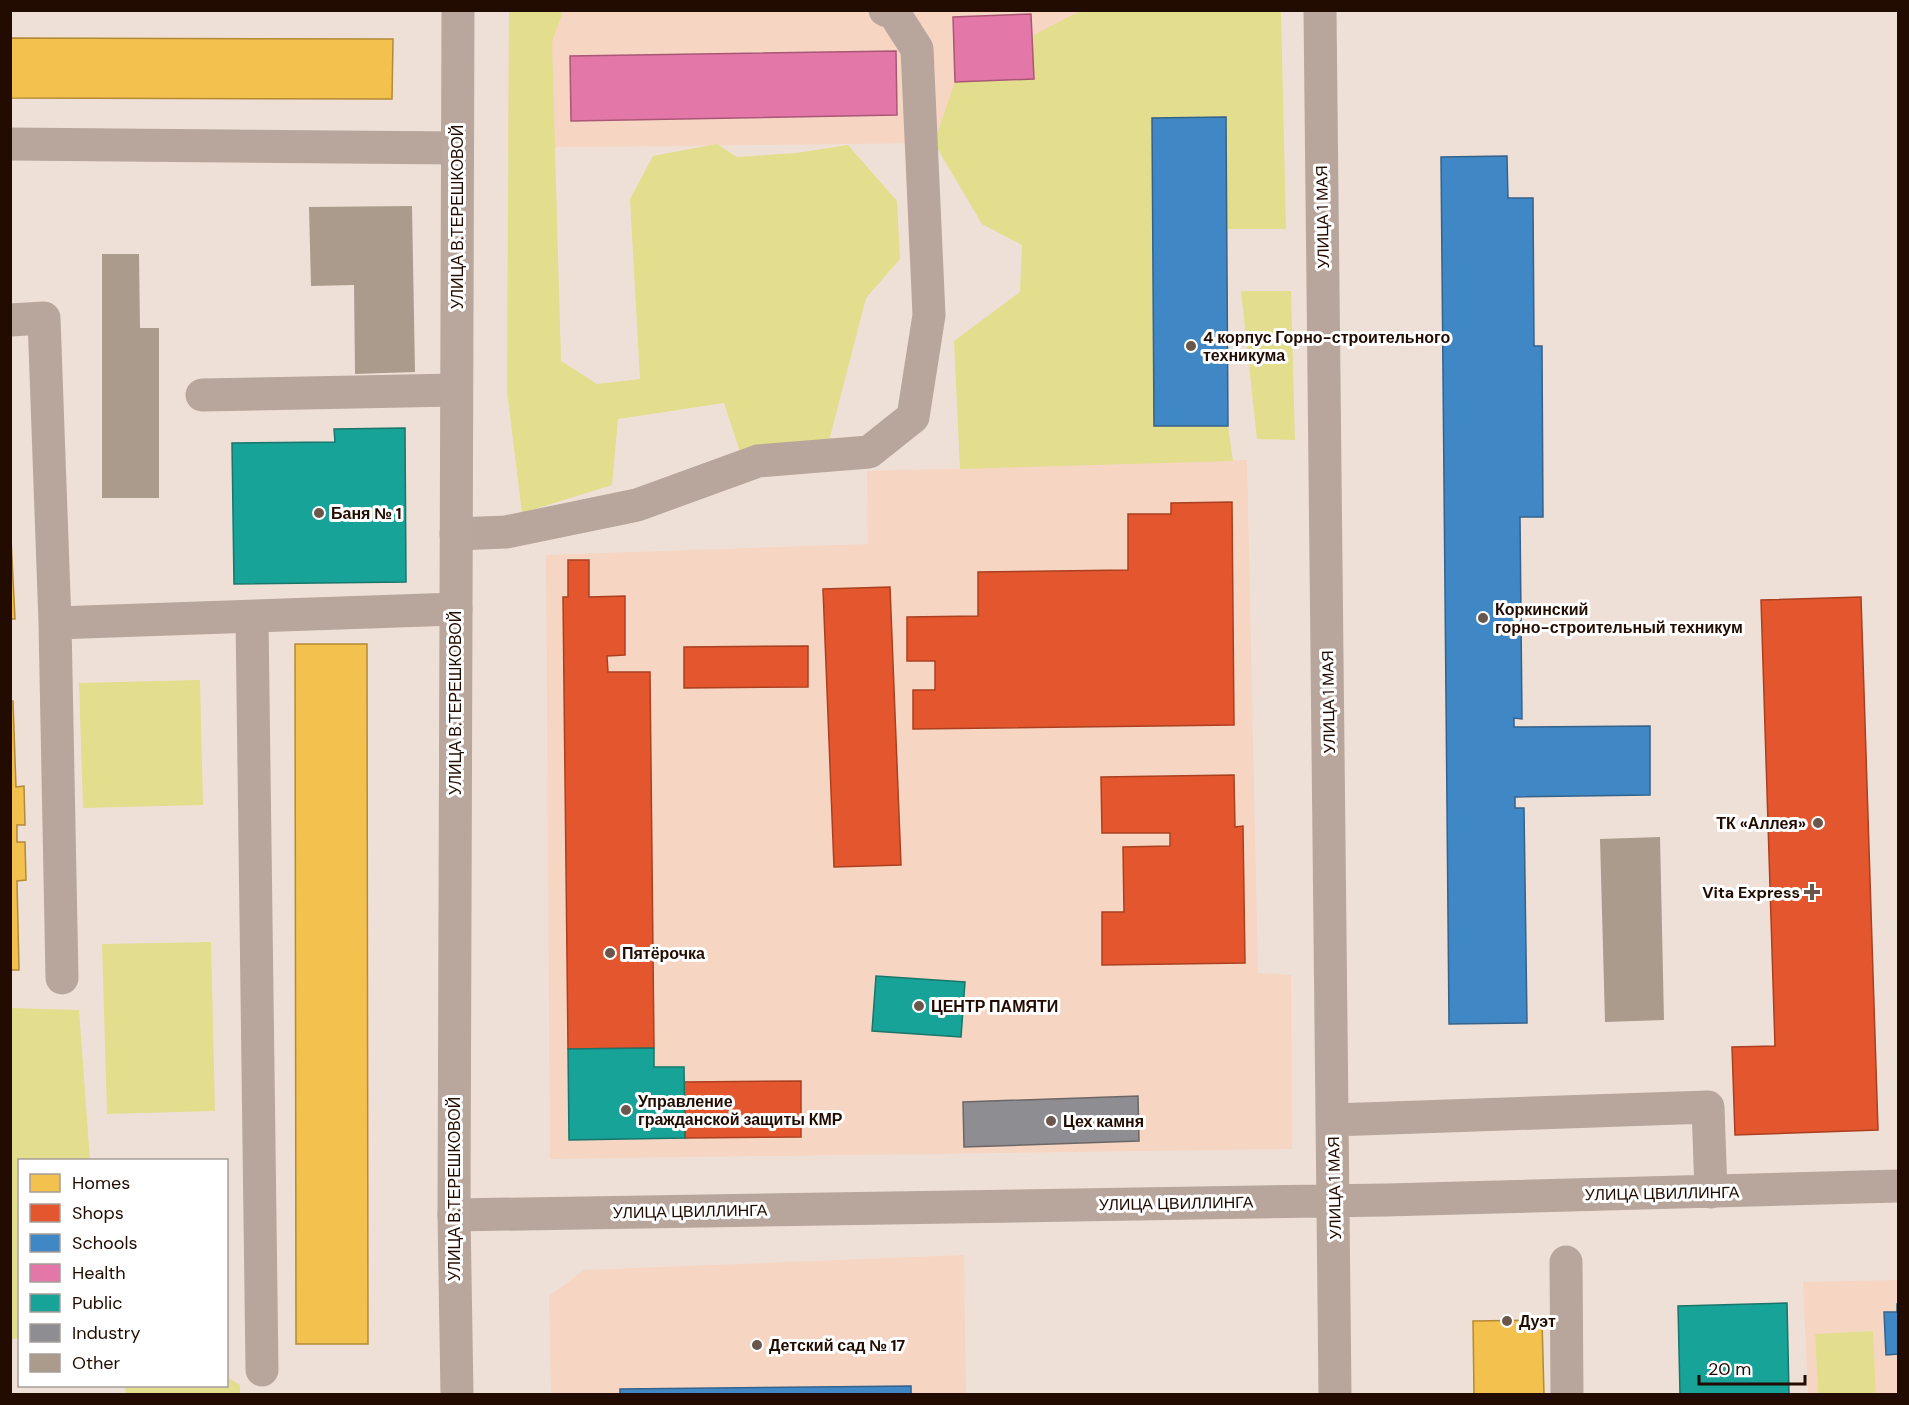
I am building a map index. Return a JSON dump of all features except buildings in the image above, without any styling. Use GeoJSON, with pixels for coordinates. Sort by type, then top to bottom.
{"type":"FeatureCollection","features":[{"type":"Feature","properties":{"kind":"main road","name":"УЛИЦА В.ТЕРЕШКОВОЙ"},"geometry":{"type":"LineString","coordinates":[[457,1395],[454,1215],[458,10]]}},
{"type":"Feature","properties":{"kind":"street"},"geometry":{"type":"LineString","coordinates":[[456,534],[506,532],[637,505],[758,461],[869,452],[913,417],[929,315],[917,50],[894,13],[885,10]]}},
{"type":"Feature","properties":{"kind":"street","name":"УЛИЦА 1 МАЯ"},"geometry":{"type":"LineString","coordinates":[[1320,10],[1335,1395]]}},
{"type":"Feature","properties":{"kind":"street"},"geometry":{"type":"LineString","coordinates":[[10,144],[457,147]]}},
{"type":"Feature","properties":{"kind":"street"},"geometry":{"type":"LineString","coordinates":[[10,320],[44,318],[55,623],[62,978]]}},
{"type":"Feature","properties":{"kind":"street"},"geometry":{"type":"LineString","coordinates":[[202,395],[456,390]]}},
{"type":"Feature","properties":{"kind":"street"},"geometry":{"type":"LineString","coordinates":[[55,623],[456,609]]}},
{"type":"Feature","properties":{"kind":"street"},"geometry":{"type":"LineString","coordinates":[[252,617],[262,1370]]}},
{"type":"Feature","properties":{"kind":"street"},"geometry":{"type":"LineString","coordinates":[[1333,1120],[1708,1107],[1711,1192]]}},
{"type":"Feature","properties":{"kind":"street","name":"УЛИЦА ЦВИЛЛИНГА"},"geometry":{"type":"LineString","coordinates":[[454,1215],[1334,1201],[1899,1186]]}},
{"type":"Feature","properties":{"kind":"street"},"geometry":{"type":"LineString","coordinates":[[1566,1262],[1567,1395]]}},
{"type":"Feature","properties":{"kind":"shaded area"},"geometry":{"type":"Polygon","coordinates":[[[509,11],[1270,11],[934,143],[508,148],[509,11]]]}},
{"type":"Feature","properties":{"kind":"shaded area"},"geometry":{"type":"Polygon","coordinates":[[[509,11],[563,11],[552,42],[561,361],[597,384],[640,379],[630,199],[653,156],[717,144],[737,157],[796,153],[848,145],[897,201],[900,259],[866,298],[829,441],[740,452],[724,403],[618,419],[612,485],[522,513],[507,391],[509,11]]]}},
{"type":"Feature","properties":{"kind":"shaded area"},"geometry":{"type":"Polygon","coordinates":[[[1080,11],[1281,11],[1286,229],[1227,229],[1225,117],[1152,118],[1154,426],[1228,426],[1233,461],[960,469],[954,341],[1020,292],[1022,245],[982,224],[934,143],[955,82],[1034,79],[1032,36],[1080,11]]]}},
{"type":"Feature","properties":{"kind":"shaded area"},"geometry":{"type":"Polygon","coordinates":[[[1241,291],[1291,291],[1295,440],[1257,439],[1241,291]]]}},
{"type":"Feature","properties":{"kind":"shaded area"},"geometry":{"type":"Polygon","coordinates":[[[1247,460],[1258,973],[1291,975],[1292,1149],[550,1159],[546,555],[868,544],[867,471],[1247,460]]]}},
{"type":"Feature","properties":{"kind":"shaded area"},"geometry":{"type":"Polygon","coordinates":[[[200,680],[203,805],[83,808],[79,683],[200,680]]]}},
{"type":"Feature","properties":{"kind":"shaded area"},"geometry":{"type":"Polygon","coordinates":[[[211,942],[215,1111],[107,1114],[102,944],[211,942]]]}},
{"type":"Feature","properties":{"kind":"shaded area"},"geometry":{"type":"Polygon","coordinates":[[[11,1008],[79,1010],[90,1159],[18,1159],[18,1337],[11,1340],[11,1008]]]}},
{"type":"Feature","properties":{"kind":"shaded area","name":"Детский сад № 17"},"geometry":{"type":"Polygon","coordinates":[[[964,1255],[966,1394],[551,1394],[549,1296],[584,1270],[964,1255]]]}},
{"type":"Feature","properties":{"kind":"shaded area"},"geometry":{"type":"Polygon","coordinates":[[[1898,1280],[1897,1312],[1884,1312],[1886,1354],[1898,1354],[1898,1394],[1876,1394],[1873,1331],[1815,1334],[1818,1394],[1808,1394],[1803,1282],[1898,1280]]]}},
{"type":"Feature","properties":{"kind":"shaded area"},"geometry":{"type":"Polygon","coordinates":[[[1873,1331],[1876,1394],[1818,1394],[1815,1334],[1873,1331]]]}},
{"type":"Feature","properties":{"kind":"shaded area"},"geometry":{"type":"Polygon","coordinates":[[[228,1378],[240,1385],[240,1394],[126,1394],[125,1387],[228,1387],[228,1378]]]}},
{"type":"Feature","properties":{"kind":"place","name":"4 корпус Горно-строительного техникума"},"geometry":{"type":"Point","coordinates":[1191,346]}},
{"type":"Feature","properties":{"kind":"place","name":"Баня № 1"},"geometry":{"type":"Point","coordinates":[319,513]}},
{"type":"Feature","properties":{"kind":"place","name":"Коркинский горно-строительный техникум"},"geometry":{"type":"Point","coordinates":[1483,618]}},
{"type":"Feature","properties":{"kind":"place","name":"ТК «Аллея»"},"geometry":{"type":"Point","coordinates":[1818,823]}},
{"type":"Feature","properties":{"kind":"place","name":"Vita Express"},"geometry":{"type":"Point","coordinates":[1812,892]}},
{"type":"Feature","properties":{"kind":"place","name":"Пятёрочка"},"geometry":{"type":"Point","coordinates":[610,953]}},
{"type":"Feature","properties":{"kind":"place","name":"ЦЕНТР ПАМЯТИ"},"geometry":{"type":"Point","coordinates":[919,1006]}},
{"type":"Feature","properties":{"kind":"place","name":"Управление гражданской защиты КМР"},"geometry":{"type":"Point","coordinates":[626,1110]}},
{"type":"Feature","properties":{"kind":"place","name":"Цех камня"},"geometry":{"type":"Point","coordinates":[1051,1121]}},
{"type":"Feature","properties":{"kind":"place","name":"Дуэт"},"geometry":{"type":"Point","coordinates":[1507,1321]}},
{"type":"Feature","properties":{"kind":"place","name":"Детский сад № 17"},"geometry":{"type":"Point","coordinates":[757,1345]}}]}
